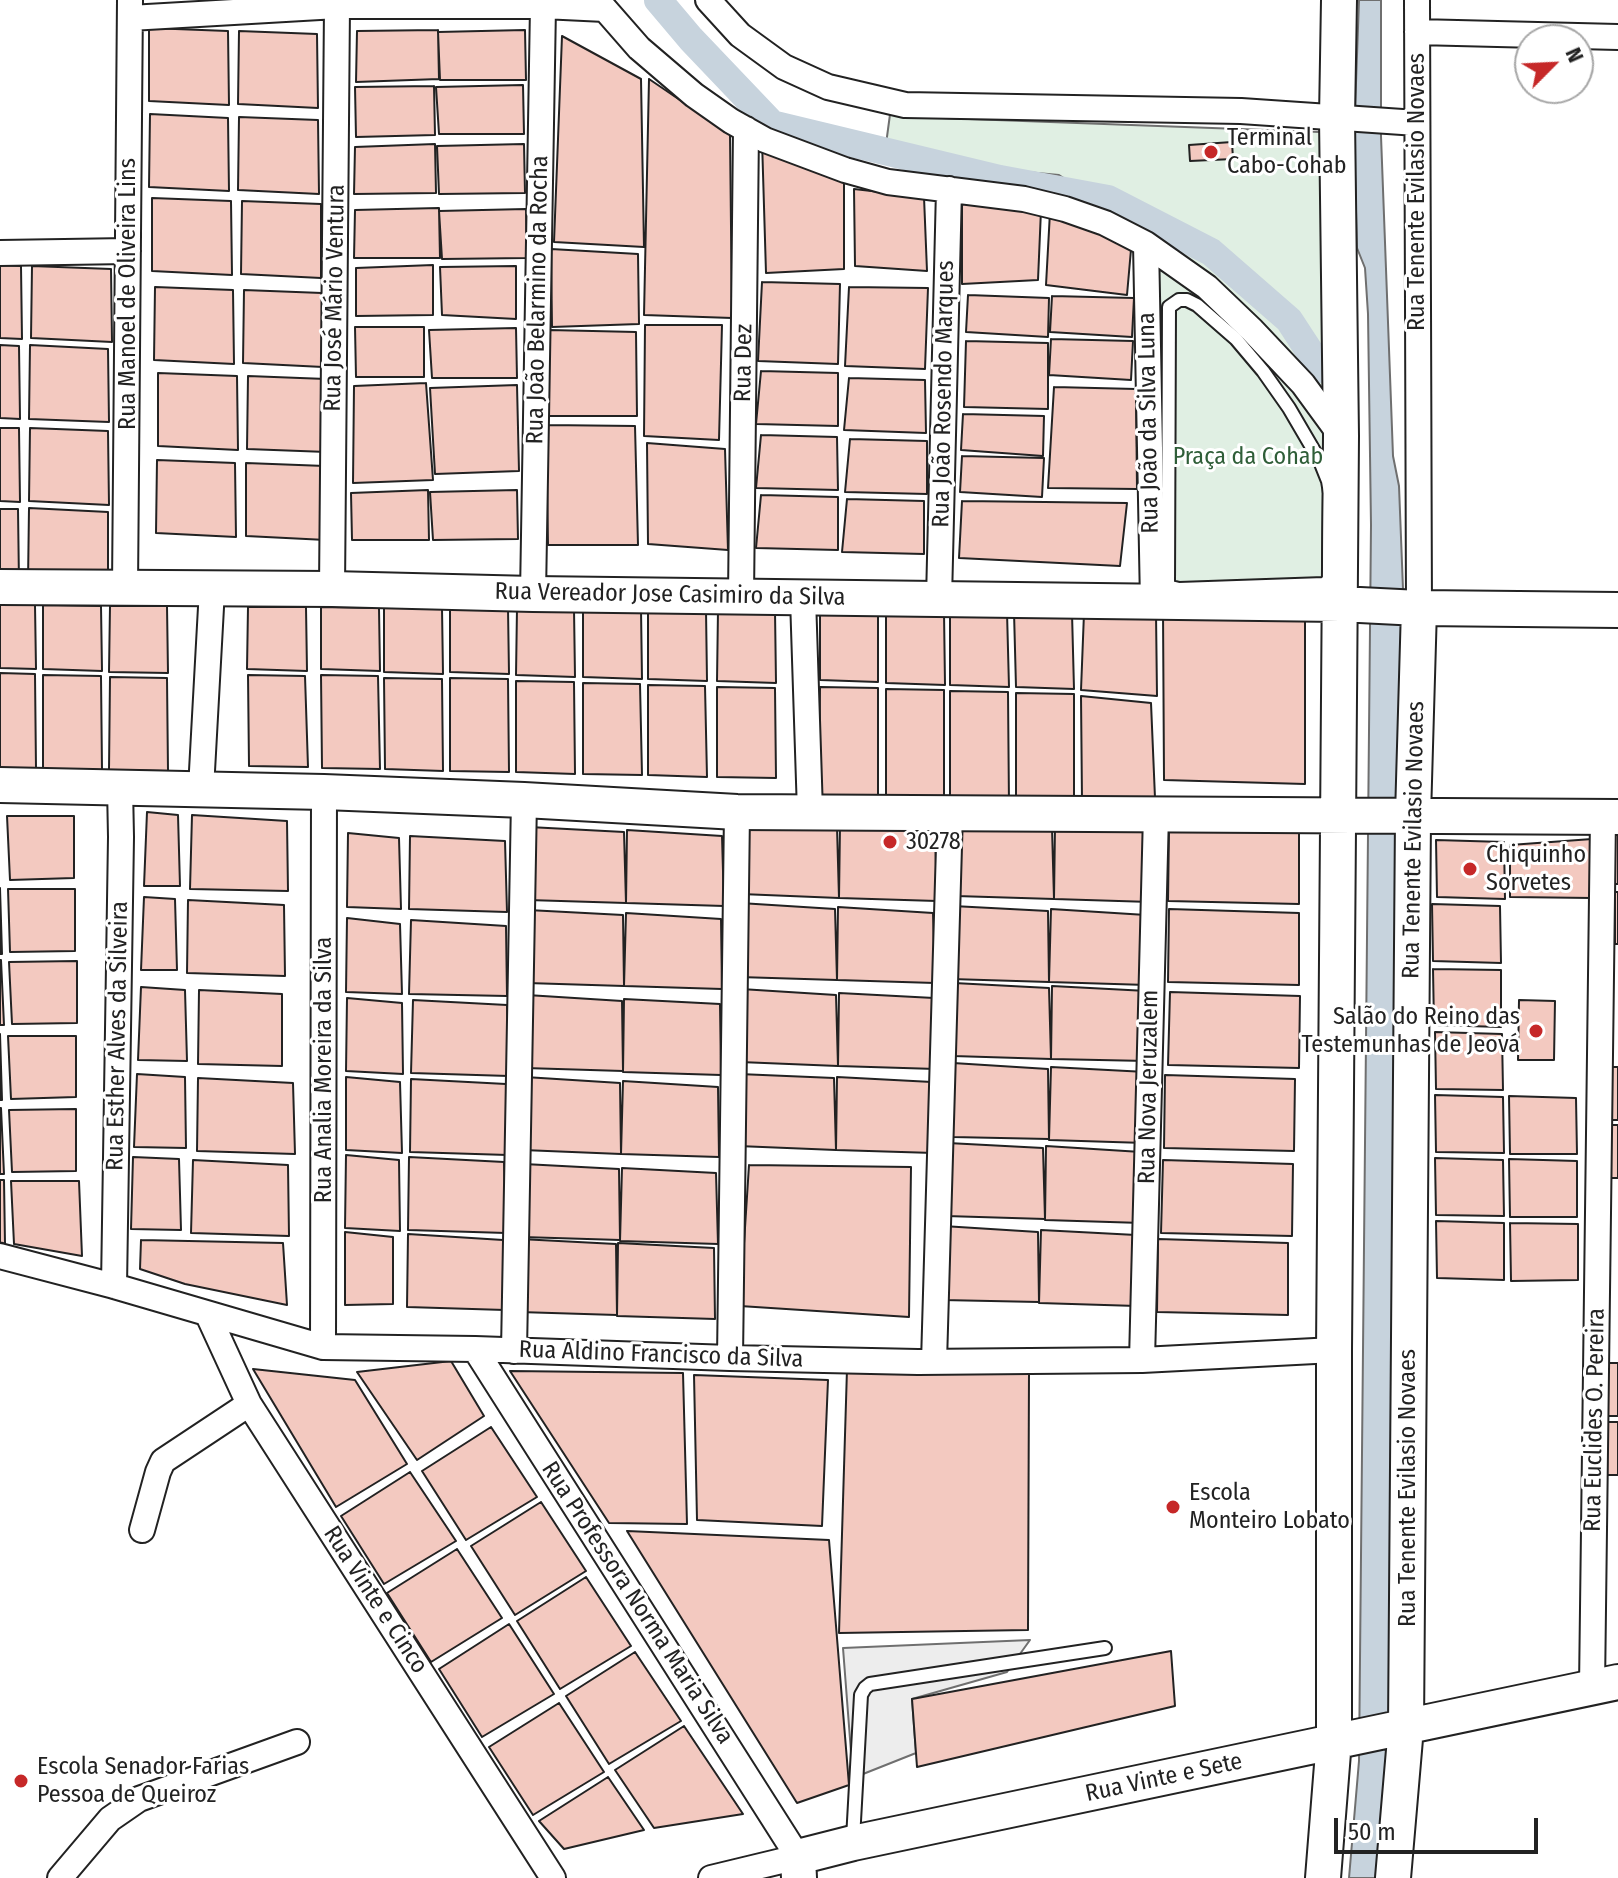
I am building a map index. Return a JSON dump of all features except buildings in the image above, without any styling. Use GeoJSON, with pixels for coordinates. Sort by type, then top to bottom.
{"type":"FeatureCollection","features":[{"type":"Feature","properties":{"kind":"street"},"geometry":{"type":"LineString","coordinates":[[708,0],[740,35],[784,67],[828,87],[905,105],[1241,111],[1417,123]]}},
{"type":"Feature","properties":{"kind":"street"},"geometry":{"type":"LineString","coordinates":[[1323,1878],[1344,1739],[1334,1350],[1352,816],[1343,598],[1344,118],[1339,0]]}},
{"type":"Feature","properties":{"kind":"street","name":"Rua Tenente Evilasio Novaes"},"geometry":{"type":"LineString","coordinates":[[1393,1878],[1401,1728],[1417,0]]}},
{"type":"Feature","properties":{"kind":"street"},"geometry":{"type":"LineString","coordinates":[[130,9],[335,3],[601,4],[639,48],[694,95],[765,140],[845,170],[888,182],[1024,199],[1065,209],[1105,223],[1146,244],[1207,287],[1252,330],[1303,384],[1341,436]]}},
{"type":"Feature","properties":{"kind":"street","name":"Rua José Mário Ventura"},"geometry":{"type":"LineString","coordinates":[[332,589],[335,3]]}},
{"type":"Feature","properties":{"kind":"street","name":"Rua João Belarmino da Rocha"},"geometry":{"type":"LineString","coordinates":[[533,594],[543,6]]}},
{"type":"Feature","properties":{"kind":"street","name":"Rua Manoel de Oliveira Lins"},"geometry":{"type":"LineString","coordinates":[[125,588],[130,9]]}},
{"type":"Feature","properties":{"kind":"street"},"geometry":{"type":"LineString","coordinates":[[1417,32],[1618,37]]}},
{"type":"Feature","properties":{"kind":"street","name":"Rua Dez"},"geometry":{"type":"LineString","coordinates":[[741,597],[746,129]]}},
{"type":"Feature","properties":{"kind":"street","name":"Rua João Rosendo Marques"},"geometry":{"type":"LineString","coordinates":[[939,599],[949,189]]}},
{"type":"Feature","properties":{"kind":"street","name":"Rua João da Silva Luna"},"geometry":{"type":"LineString","coordinates":[[1146,244],[1153,602]]}},
{"type":"Feature","properties":{"kind":"street"},"geometry":{"type":"LineString","coordinates":[[0,253],[128,251]]}},
{"type":"Feature","properties":{"kind":"street","name":"Rua Vereador Jose Casimiro da Silva"},"geometry":{"type":"LineString","coordinates":[[0,587],[1153,602],[1343,598],[1412,608],[1618,610]]}},
{"type":"Feature","properties":{"kind":"street"},"geometry":{"type":"LineString","coordinates":[[201,789],[212,589]]}},
{"type":"Feature","properties":{"kind":"street"},"geometry":{"type":"LineString","coordinates":[[803,598],[810,812]]}},
{"type":"Feature","properties":{"kind":"street"},"geometry":{"type":"LineString","coordinates":[[0,785],[324,792],[737,812],[1610,817]]}},
{"type":"Feature","properties":{"kind":"street","name":"Rua Esther Alves da Silveira"},"geometry":{"type":"LineString","coordinates":[[114,1286],[120,787]]}},
{"type":"Feature","properties":{"kind":"street","name":"Rua Analia Moreira da Silva"},"geometry":{"type":"LineString","coordinates":[[323,1347],[324,792]]}},
{"type":"Feature","properties":{"kind":"street"},"geometry":{"type":"LineString","coordinates":[[514,1351],[524,800]]}},
{"type":"Feature","properties":{"kind":"street"},"geometry":{"type":"LineString","coordinates":[[730,1358],[737,812]]}},
{"type":"Feature","properties":{"kind":"street"},"geometry":{"type":"LineString","coordinates":[[934,1362],[950,812]]}},
{"type":"Feature","properties":{"kind":"street","name":"Rua Nova Jeruzalem"},"geometry":{"type":"LineString","coordinates":[[1142,1360],[1156,814]]}},
{"type":"Feature","properties":{"kind":"street","name":"Rua Euclides O. Pereira"},"geometry":{"type":"LineString","coordinates":[[1605,1684],[1610,817]]}},
{"type":"Feature","properties":{"kind":"street","name":"Rua Aldino Francisco da Silva"},"geometry":{"type":"LineString","coordinates":[[0,1256],[323,1347],[934,1362],[1142,1360],[1334,1350]]}},
{"type":"Feature","properties":{"kind":"street","name":"Rua Vinte e Cinco"},"geometry":{"type":"LineString","coordinates":[[208,1315],[249,1404],[553,1878]]}},
{"type":"Feature","properties":{"kind":"street","name":"Rua Professora Norma Maria Silva"},"geometry":{"type":"LineString","coordinates":[[475,1349],[798,1867]]}},
{"type":"Feature","properties":{"kind":"street"},"geometry":{"type":"LineString","coordinates":[[142,1530],[163,1461],[249,1404]]}},
{"type":"Feature","properties":{"kind":"street","name":"Rua Vinte e Sete"},"geometry":{"type":"LineString","coordinates":[[711,1878],[798,1867],[853,1843],[1605,1684]]}},
{"type":"Feature","properties":{"kind":"street"},"geometry":{"type":"LineString","coordinates":[[60,1878],[110,1819],[139,1799],[297,1742]]}},
{"type":"Feature","properties":{"kind":"lane"},"geometry":{"type":"LineString","coordinates":[[1187,300],[1197,305],[1236,339],[1289,408],[1320,461],[1330,493],[1329,577],[1343,598],[1321,586],[1179,589],[1168,584],[1169,307],[1173,303],[1187,300]]}},
{"type":"Feature","properties":{"kind":"lane"},"geometry":{"type":"LineString","coordinates":[[853,1843],[861,1695],[870,1684],[1105,1648]]}},
{"type":"Feature","properties":{"kind":"green space","name":"Praça da Cohab"},"geometry":{"type":"Polygon","coordinates":[[[891,107],[915,117],[1320,132],[1336,408],[1338,587],[1156,596],[1157,239],[1059,175],[884,159],[891,107]]]}},
{"type":"Feature","properties":{"kind":"shaded area"},"geometry":{"type":"Polygon","coordinates":[[[1359,0],[1381,0],[1381,136],[1393,456],[1399,486],[1403,589],[1391,1706],[1377,1878],[1349,1878],[1359,1761],[1371,525],[1368,314],[1365,268],[1357,248],[1354,138],[1359,0]]]}},
{"type":"Feature","properties":{"kind":"shaded area"},"geometry":{"type":"Polygon","coordinates":[[[1030,1640],[1007,1672],[912,1699],[916,1753],[853,1778],[843,1648],[1030,1640]]]}},
{"type":"Feature","properties":{"kind":"waterway"},"geometry":{"type":"LineString","coordinates":[[658,0],[772,124],[1000,179],[1108,199],[1211,252],[1289,320],[1321,369]]}},
{"type":"Feature","properties":{"kind":"place","name":"Terminal Cabo-Cohab"},"geometry":{"type":"Point","coordinates":[1211,152]}},
{"type":"Feature","properties":{"kind":"place","name":"30278"},"geometry":{"type":"Point","coordinates":[890,842]}},
{"type":"Feature","properties":{"kind":"place","name":"Chiquinho Sorvetes"},"geometry":{"type":"Point","coordinates":[1470,869]}},
{"type":"Feature","properties":{"kind":"place","name":"Salão do Reino das Testemunhas de Jeová"},"geometry":{"type":"Point","coordinates":[1536,1031]}},
{"type":"Feature","properties":{"kind":"place","name":"Escola Monteiro Lobato"},"geometry":{"type":"Point","coordinates":[1173,1507]}},
{"type":"Feature","properties":{"kind":"place","name":"Escola Senador Farias Pessoa de Queiroz"},"geometry":{"type":"Point","coordinates":[21,1781]}}]}
